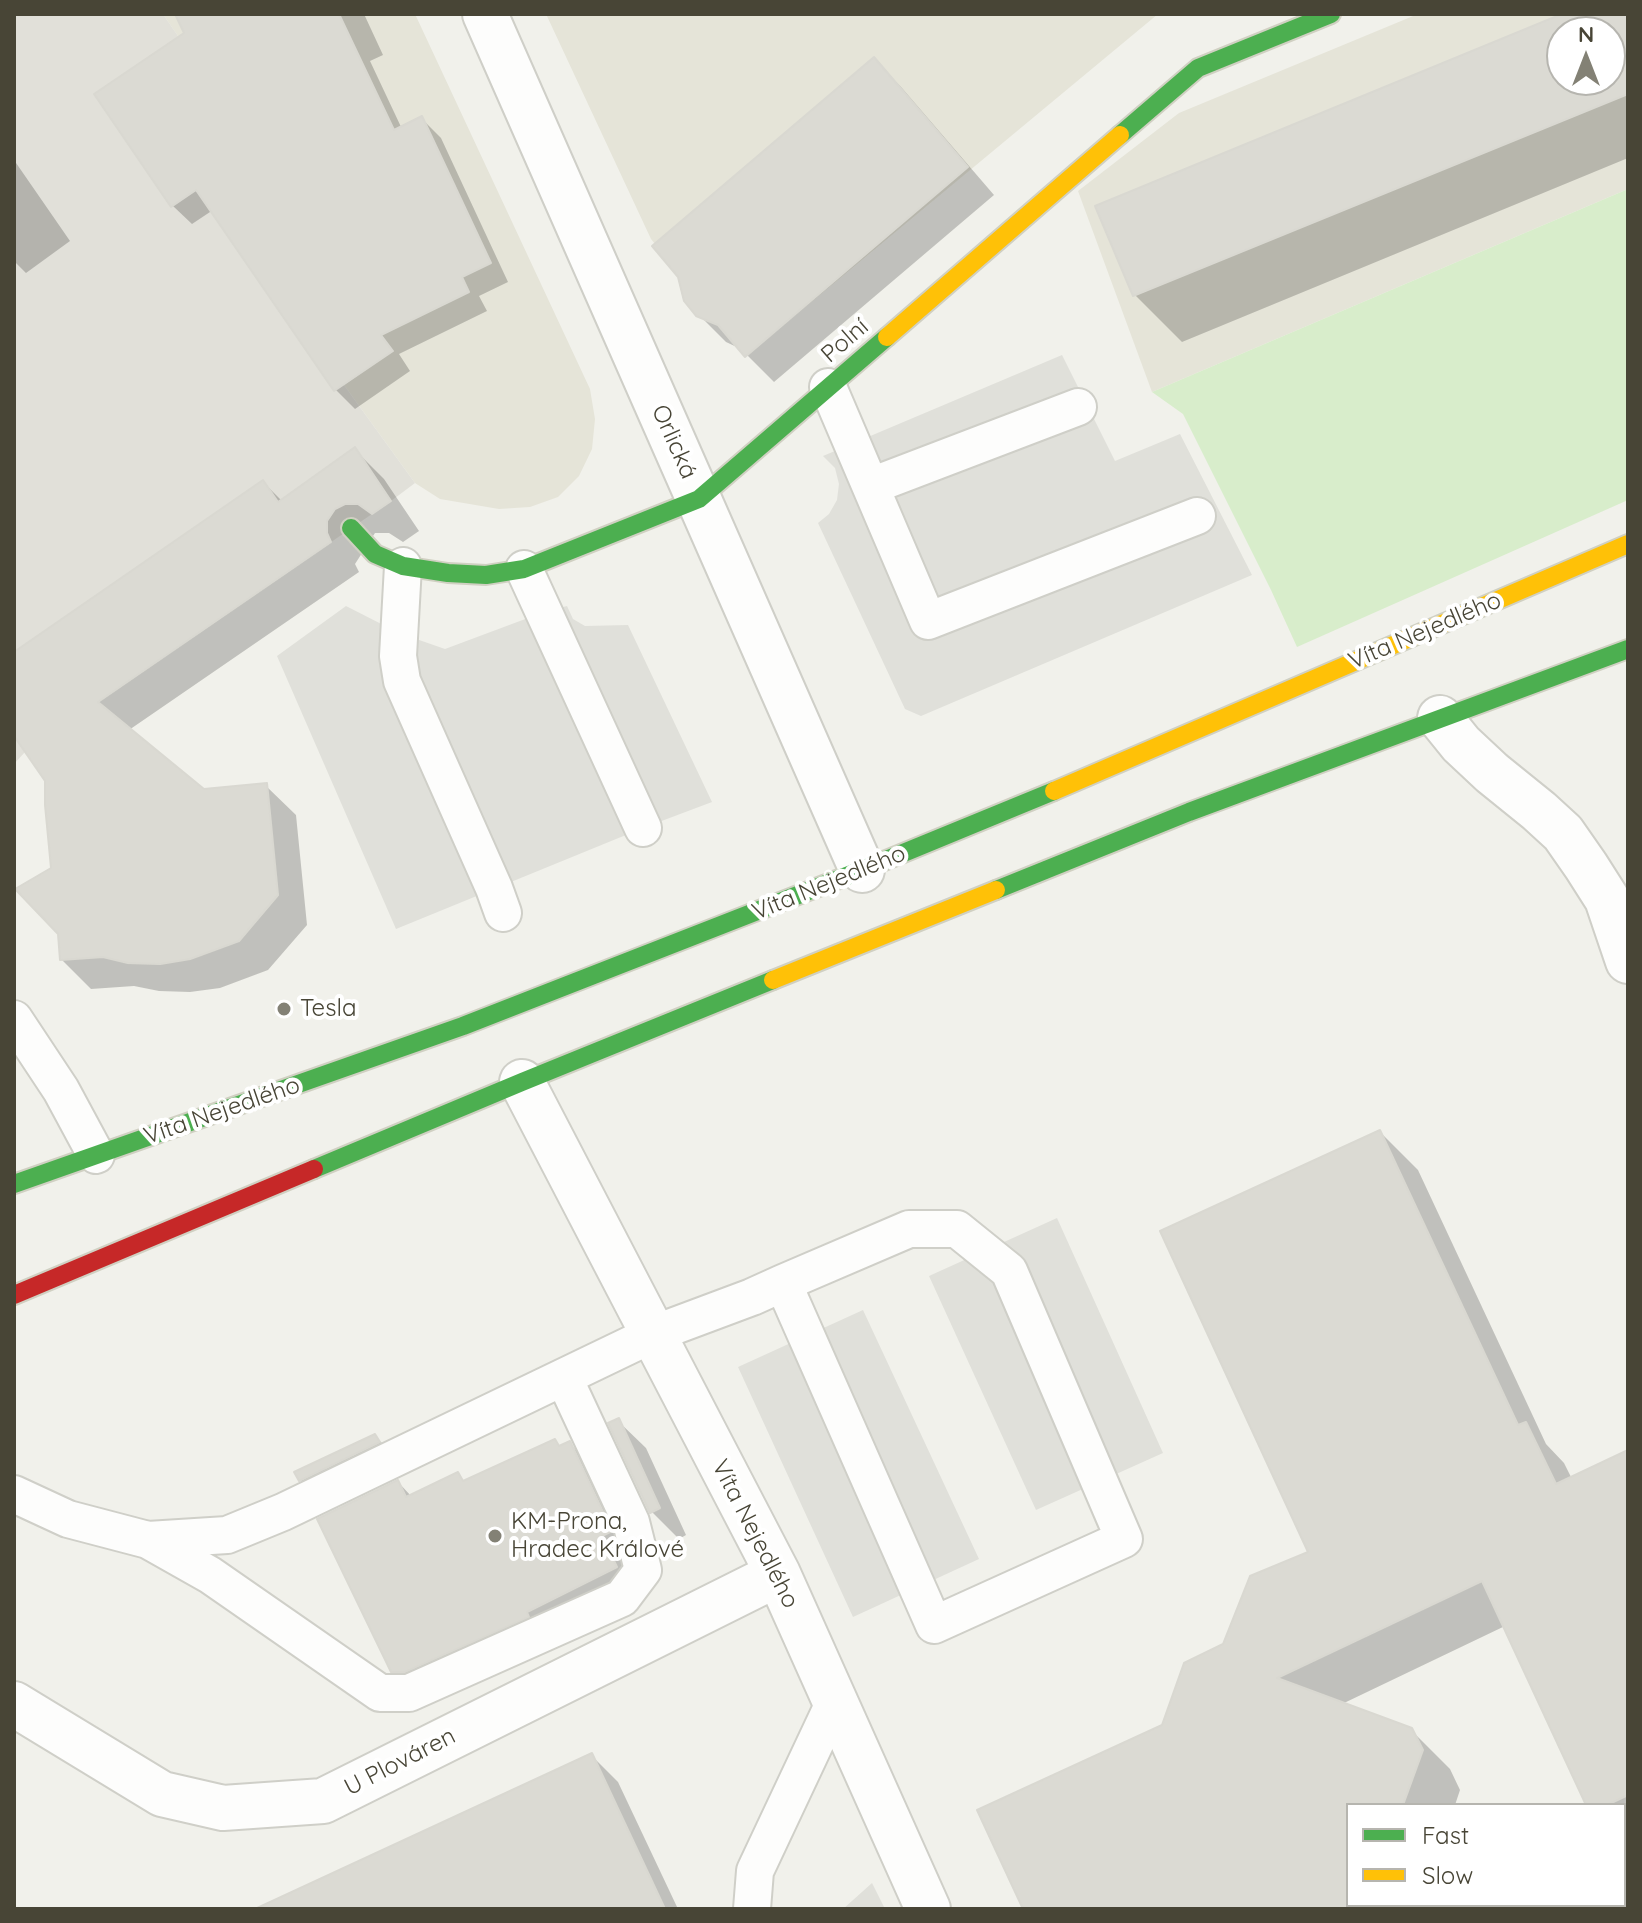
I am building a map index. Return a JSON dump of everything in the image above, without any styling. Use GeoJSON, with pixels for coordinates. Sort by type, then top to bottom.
{"type":"FeatureCollection","features":[{"type":"Feature","properties":{"kind":"main road","name":"Polní"},"geometry":{"type":"LineString","coordinates":[[351,528],[375,554],[403,566],[486,575],[524,569],[699,499],[1198,68],[1331,14]]}},
{"type":"Feature","properties":{"kind":"main road","name":"Víta Nejedlého"},"geometry":{"type":"LineString","coordinates":[[14,1184],[463,1026],[862,870],[1085,779],[1628,544]]}},
{"type":"Feature","properties":{"kind":"main road"},"geometry":{"type":"LineString","coordinates":[[14,1295],[522,1082],[1189,812],[1628,649]]}},
{"type":"Feature","properties":{"kind":"street","name":"Orlická"},"geometry":{"type":"LineString","coordinates":[[485,14],[862,870]]}},
{"type":"Feature","properties":{"kind":"street"},"geometry":{"type":"LineString","coordinates":[[1440,718],[1461,744],[1492,773],[1563,833],[1607,899],[1628,961]]}},
{"type":"Feature","properties":{"kind":"street","name":"Víta Nejedlého"},"geometry":{"type":"LineString","coordinates":[[522,1082],[778,1574],[928,1909]]}},
{"type":"Feature","properties":{"kind":"street","name":"U Plováren"},"geometry":{"type":"LineString","coordinates":[[14,1704],[162,1794],[223,1808],[323,1801],[778,1574]]}},
{"type":"Feature","properties":{"kind":"lane"},"geometry":{"type":"LineString","coordinates":[[828,387],[928,621],[1197,516]]}},
{"type":"Feature","properties":{"kind":"lane"},"geometry":{"type":"LineString","coordinates":[[871,486],[1078,407]]}},
{"type":"Feature","properties":{"kind":"lane"},"geometry":{"type":"LineString","coordinates":[[403,566],[398,656],[402,681],[503,913]]}},
{"type":"Feature","properties":{"kind":"lane"},"geometry":{"type":"LineString","coordinates":[[524,569],[643,828]]}},
{"type":"Feature","properties":{"kind":"lane"},"geometry":{"type":"LineString","coordinates":[[18,1032],[61,1090],[96,1155]]}},
{"type":"Feature","properties":{"kind":"lane"},"geometry":{"type":"LineString","coordinates":[[148,1540],[227,1535],[283,1512],[653,1334],[752,1297],[783,1283],[909,1229],[957,1229],[1009,1271],[1124,1539],[934,1625],[783,1283]]}},
{"type":"Feature","properties":{"kind":"lane"},"geometry":{"type":"LineString","coordinates":[[14,1494],[68,1519],[148,1540],[210,1575],[380,1693],[409,1693],[622,1598],[643,1570],[631,1522],[564,1378]]}},
{"type":"Feature","properties":{"kind":"lane"},"geometry":{"type":"LineString","coordinates":[[752,1909],[755,1871],[835,1701]]}},
{"type":"Feature","properties":{"kind":"shaded area"},"geometry":{"type":"Polygon","coordinates":[[[14,14],[163,14],[393,351],[344,385],[415,483],[25,752],[14,764],[14,14]]]}},
{"type":"Feature","properties":{"kind":"shaded area"},"geometry":{"type":"Polygon","coordinates":[[[163,14],[415,14],[590,389],[595,419],[592,449],[579,476],[558,497],[530,507],[499,509],[440,499],[415,483],[344,385],[392,351],[163,14]]]}},
{"type":"Feature","properties":{"kind":"shaded area"},"geometry":{"type":"Polygon","coordinates":[[[546,14],[1158,14],[745,357],[651,239],[546,14]]]}},
{"type":"Feature","properties":{"kind":"shaded area"},"geometry":{"type":"Polygon","coordinates":[[[1418,14],[1628,14],[1628,189],[1152,392],[1078,191],[1179,113],[1418,14]]]}},
{"type":"Feature","properties":{"kind":"shaded area"},"geometry":{"type":"Polygon","coordinates":[[[1062,355],[1115,461],[1180,434],[1252,575],[921,716],[905,709],[818,523],[829,514],[837,500],[839,484],[835,468],[823,456],[1062,355]]]}},
{"type":"Feature","properties":{"kind":"shaded area"},"geometry":{"type":"Polygon","coordinates":[[[346,606],[399,633],[445,649],[567,606],[573,619],[585,626],[628,625],[712,802],[396,929],[277,656],[346,606]]]}},
{"type":"Feature","properties":{"kind":"shaded area"},"geometry":{"type":"Polygon","coordinates":[[[1057,1218],[1163,1453],[1036,1510],[929,1276],[1057,1218]]]}},
{"type":"Feature","properties":{"kind":"shaded area"},"geometry":{"type":"Polygon","coordinates":[[[863,1310],[979,1559],[853,1617],[738,1367],[863,1310]]]}},
{"type":"Feature","properties":{"kind":"shaded area"},"geometry":{"type":"Polygon","coordinates":[[[872,1883],[885,1909],[843,1909],[872,1883]]]}},
{"type":"Feature","properties":{"kind":"green space"},"geometry":{"type":"Polygon","coordinates":[[[1628,189],[1628,500],[1297,647],[1183,414],[1152,392],[1628,189]]]}},
{"type":"Feature","properties":{"kind":"building"},"geometry":{"type":"Polygon","coordinates":[[[175,14],[339,14],[394,130],[422,116],[491,263],[462,277],[469,292],[381,335],[393,351],[334,391],[196,190],[171,207],[94,94],[184,33],[175,14]]]}},
{"type":"Feature","properties":{"kind":"building"},"geometry":{"type":"Polygon","coordinates":[[[1628,14],[1628,94],[1626,16],[1557,16],[1628,14]]]}},
{"type":"Feature","properties":{"kind":"building"},"geometry":{"type":"Polygon","coordinates":[[[1546,21],[1546,96],[1623,96],[1133,296],[1095,206],[1546,21]]]}},
{"type":"Feature","properties":{"kind":"building"},"geometry":{"type":"Polygon","coordinates":[[[874,57],[968,167],[745,357],[718,325],[696,316],[684,301],[678,277],[652,246],[874,57]]]}},
{"type":"Feature","properties":{"kind":"building"},"geometry":{"type":"Polygon","coordinates":[[[355,447],[391,501],[372,514],[358,504],[345,504],[335,509],[327,521],[331,542],[98,702],[204,789],[267,783],[278,895],[239,941],[190,959],[160,964],[128,963],[103,957],[60,960],[58,934],[15,889],[51,868],[45,781],[14,736],[14,652],[263,480],[278,502],[355,447]]]}},
{"type":"Feature","properties":{"kind":"building"},"geometry":{"type":"Polygon","coordinates":[[[1380,1130],[1518,1425],[1526,1422],[1556,1484],[1628,1450],[1628,1795],[1611,1803],[1585,1803],[1482,1581],[1277,1678],[1412,1728],[1423,1750],[1404,1803],[1346,1803],[1348,1909],[1023,1909],[977,1810],[1162,1725],[1184,1663],[1223,1644],[1250,1576],[1308,1552],[1160,1231],[1380,1130]]]}},
{"type":"Feature","properties":{"kind":"building"},"geometry":{"type":"Polygon","coordinates":[[[619,1418],[660,1508],[650,1513],[608,1423],[619,1418]]]}},
{"type":"Feature","properties":{"kind":"building"},"geometry":{"type":"Polygon","coordinates":[[[375,1434],[380,1442],[299,1481],[294,1472],[375,1434]]]}},
{"type":"Feature","properties":{"kind":"building"},"geometry":{"type":"Polygon","coordinates":[[[555,1439],[559,1446],[570,1441],[612,1531],[602,1536],[617,1567],[527,1612],[529,1617],[405,1672],[391,1672],[317,1519],[398,1480],[406,1497],[458,1472],[463,1481],[555,1439]]]}},
{"type":"Feature","properties":{"kind":"building"},"geometry":{"type":"Polygon","coordinates":[[[592,1753],[665,1909],[255,1909],[592,1753]]]}},
{"type":"Feature","properties":{"kind":"traffic: fast"},"geometry":{"type":"LineString","coordinates":[[1120,135],[1198,68],[1331,14]]}},
{"type":"Feature","properties":{"kind":"traffic: fast"},"geometry":{"type":"LineString","coordinates":[[351,528],[375,554],[403,566],[486,575],[524,569],[699,499],[887,337]]}},
{"type":"Feature","properties":{"kind":"traffic: fast"},"geometry":{"type":"LineString","coordinates":[[996,890],[1189,812],[1628,649]]}},
{"type":"Feature","properties":{"kind":"traffic: fast"},"geometry":{"type":"LineString","coordinates":[[14,1184],[463,1026],[862,870],[1054,791]]}},
{"type":"Feature","properties":{"kind":"traffic: fast"},"geometry":{"type":"LineString","coordinates":[[314,1169],[773,980]]}},
{"type":"Feature","properties":{"kind":"traffic: slow"},"geometry":{"type":"LineString","coordinates":[[887,337],[1120,135]]}},
{"type":"Feature","properties":{"kind":"traffic: slow"},"geometry":{"type":"LineString","coordinates":[[1054,791],[1628,544]]}},
{"type":"Feature","properties":{"kind":"traffic: slow"},"geometry":{"type":"LineString","coordinates":[[773,980],[996,890]]}},
{"type":"Feature","properties":{"kind":"traffic: jam"},"geometry":{"type":"LineString","coordinates":[[14,1295],[314,1169]]}},
{"type":"Feature","properties":{"kind":"place","name":"Tesla"},"geometry":{"type":"Point","coordinates":[284,1009]}},
{"type":"Feature","properties":{"kind":"place","name":"KM-Prona, Hradec Králové"},"geometry":{"type":"Point","coordinates":[495,1536]}}]}
